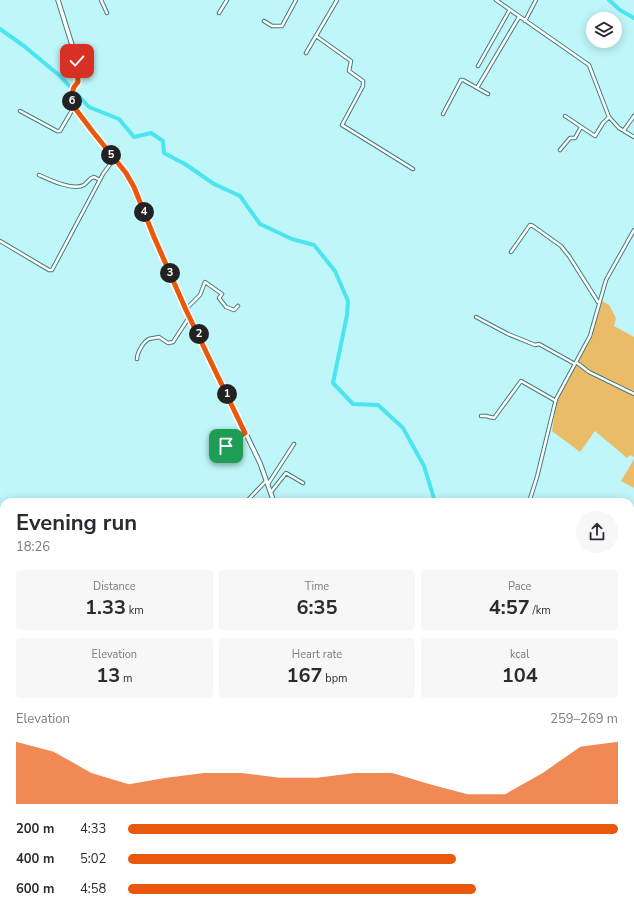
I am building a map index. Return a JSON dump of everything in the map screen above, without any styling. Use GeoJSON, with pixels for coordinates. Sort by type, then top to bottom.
{"type":"FeatureCollection","features":[{"type":"Feature","properties":{"kind":"main road"},"geometry":{"type":"LineString","coordinates":[[58,0],[77,61],[78,82],[71,92],[74,107],[126,173],[134,187],[186,310],[245,433],[267,482],[272,498]]}},
{"type":"Feature","properties":{"kind":"street"},"geometry":{"type":"LineString","coordinates":[[102,0],[107,12]]}},
{"type":"Feature","properties":{"kind":"street"},"geometry":{"type":"LineString","coordinates":[[219,13],[227,0]]}},
{"type":"Feature","properties":{"kind":"street"},"geometry":{"type":"LineString","coordinates":[[264,21],[272,26],[282,26],[296,0]]}},
{"type":"Feature","properties":{"kind":"street"},"geometry":{"type":"LineString","coordinates":[[306,53],[337,0]]}},
{"type":"Feature","properties":{"kind":"street"},"geometry":{"type":"LineString","coordinates":[[496,0],[590,66],[609,117],[613,122],[634,137]]}},
{"type":"Feature","properties":{"kind":"street"},"geometry":{"type":"LineString","coordinates":[[525,21],[536,0]]}},
{"type":"Feature","properties":{"kind":"street"},"geometry":{"type":"LineString","coordinates":[[478,66],[509,10]]}},
{"type":"Feature","properties":{"kind":"street"},"geometry":{"type":"LineString","coordinates":[[477,88],[519,17]]}},
{"type":"Feature","properties":{"kind":"street"},"geometry":{"type":"LineString","coordinates":[[316,36],[351,61],[348,71],[364,82],[342,125],[413,169]]}},
{"type":"Feature","properties":{"kind":"street"},"geometry":{"type":"LineString","coordinates":[[443,114],[461,80],[488,94]]}},
{"type":"Feature","properties":{"kind":"street"},"geometry":{"type":"LineString","coordinates":[[20,111],[57,131],[60,131],[74,107]]}},
{"type":"Feature","properties":{"kind":"street"},"geometry":{"type":"LineString","coordinates":[[565,116],[595,136],[603,123],[609,117]]}},
{"type":"Feature","properties":{"kind":"street"},"geometry":{"type":"LineString","coordinates":[[624,130],[634,116]]}},
{"type":"Feature","properties":{"kind":"street"},"geometry":{"type":"LineString","coordinates":[[560,150],[570,138],[575,138],[581,127]]}},
{"type":"Feature","properties":{"kind":"street"},"geometry":{"type":"LineString","coordinates":[[0,241],[49,270],[52,270],[100,180],[114,159]]}},
{"type":"Feature","properties":{"kind":"street"},"geometry":{"type":"LineString","coordinates":[[39,175],[56,183],[75,187],[84,185],[91,177],[100,180]]}},
{"type":"Feature","properties":{"kind":"street"},"geometry":{"type":"LineString","coordinates":[[511,252],[530,225],[533,226],[561,246],[569,256],[598,303]]}},
{"type":"Feature","properties":{"kind":"street"},"geometry":{"type":"LineString","coordinates":[[530,498],[556,401],[590,336],[598,303],[606,280],[634,230]]}},
{"type":"Feature","properties":{"kind":"street"},"geometry":{"type":"LineString","coordinates":[[186,310],[200,295],[205,282],[222,294],[219,298],[226,307],[234,310],[238,306]]}},
{"type":"Feature","properties":{"kind":"street"},"geometry":{"type":"LineString","coordinates":[[137,359],[139,350],[147,340],[159,337],[168,343],[173,342],[190,316]]}},
{"type":"Feature","properties":{"kind":"street"},"geometry":{"type":"LineString","coordinates":[[476,317],[508,334],[535,345],[540,344],[589,372],[634,394]]}},
{"type":"Feature","properties":{"kind":"street"},"geometry":{"type":"LineString","coordinates":[[481,416],[486,416],[492,419],[494,418],[521,381],[556,401]]}},
{"type":"Feature","properties":{"kind":"street"},"geometry":{"type":"LineString","coordinates":[[221,460],[226,446],[245,433]]}},
{"type":"Feature","properties":{"kind":"street"},"geometry":{"type":"LineString","coordinates":[[250,498],[267,482],[294,444]]}},
{"type":"Feature","properties":{"kind":"street"},"geometry":{"type":"LineString","coordinates":[[270,492],[286,473],[303,483]]}},
{"type":"Feature","properties":{"kind":"shaded area"},"geometry":{"type":"Polygon","coordinates":[[[602,301],[609,305],[616,318],[614,326],[634,337],[634,457],[630,455],[627,458],[595,431],[580,452],[552,431],[557,400],[591,337],[602,301]]]}},
{"type":"Feature","properties":{"kind":"shaded area"},"geometry":{"type":"Polygon","coordinates":[[[634,459],[634,488],[621,481],[634,459]]]}},
{"type":"Feature","properties":{"kind":"waterway"},"geometry":{"type":"LineString","coordinates":[[609,0],[620,10],[634,18]]}},
{"type":"Feature","properties":{"kind":"waterway"},"geometry":{"type":"LineString","coordinates":[[0,29],[24,46],[60,76],[89,107],[119,119],[134,137],[151,133],[163,141],[164,153],[185,164],[214,184],[240,196],[260,224],[292,239],[314,245],[335,271],[348,301],[347,315],[333,383],[353,404],[378,405],[403,428],[424,466],[434,498]]}},
{"type":"Feature","properties":{"kind":"route"},"geometry":{"type":"LineString","coordinates":[[77,61],[78,82],[71,92],[74,107],[126,173],[134,187],[186,310],[198,332],[245,433],[226,446]]}}]}
